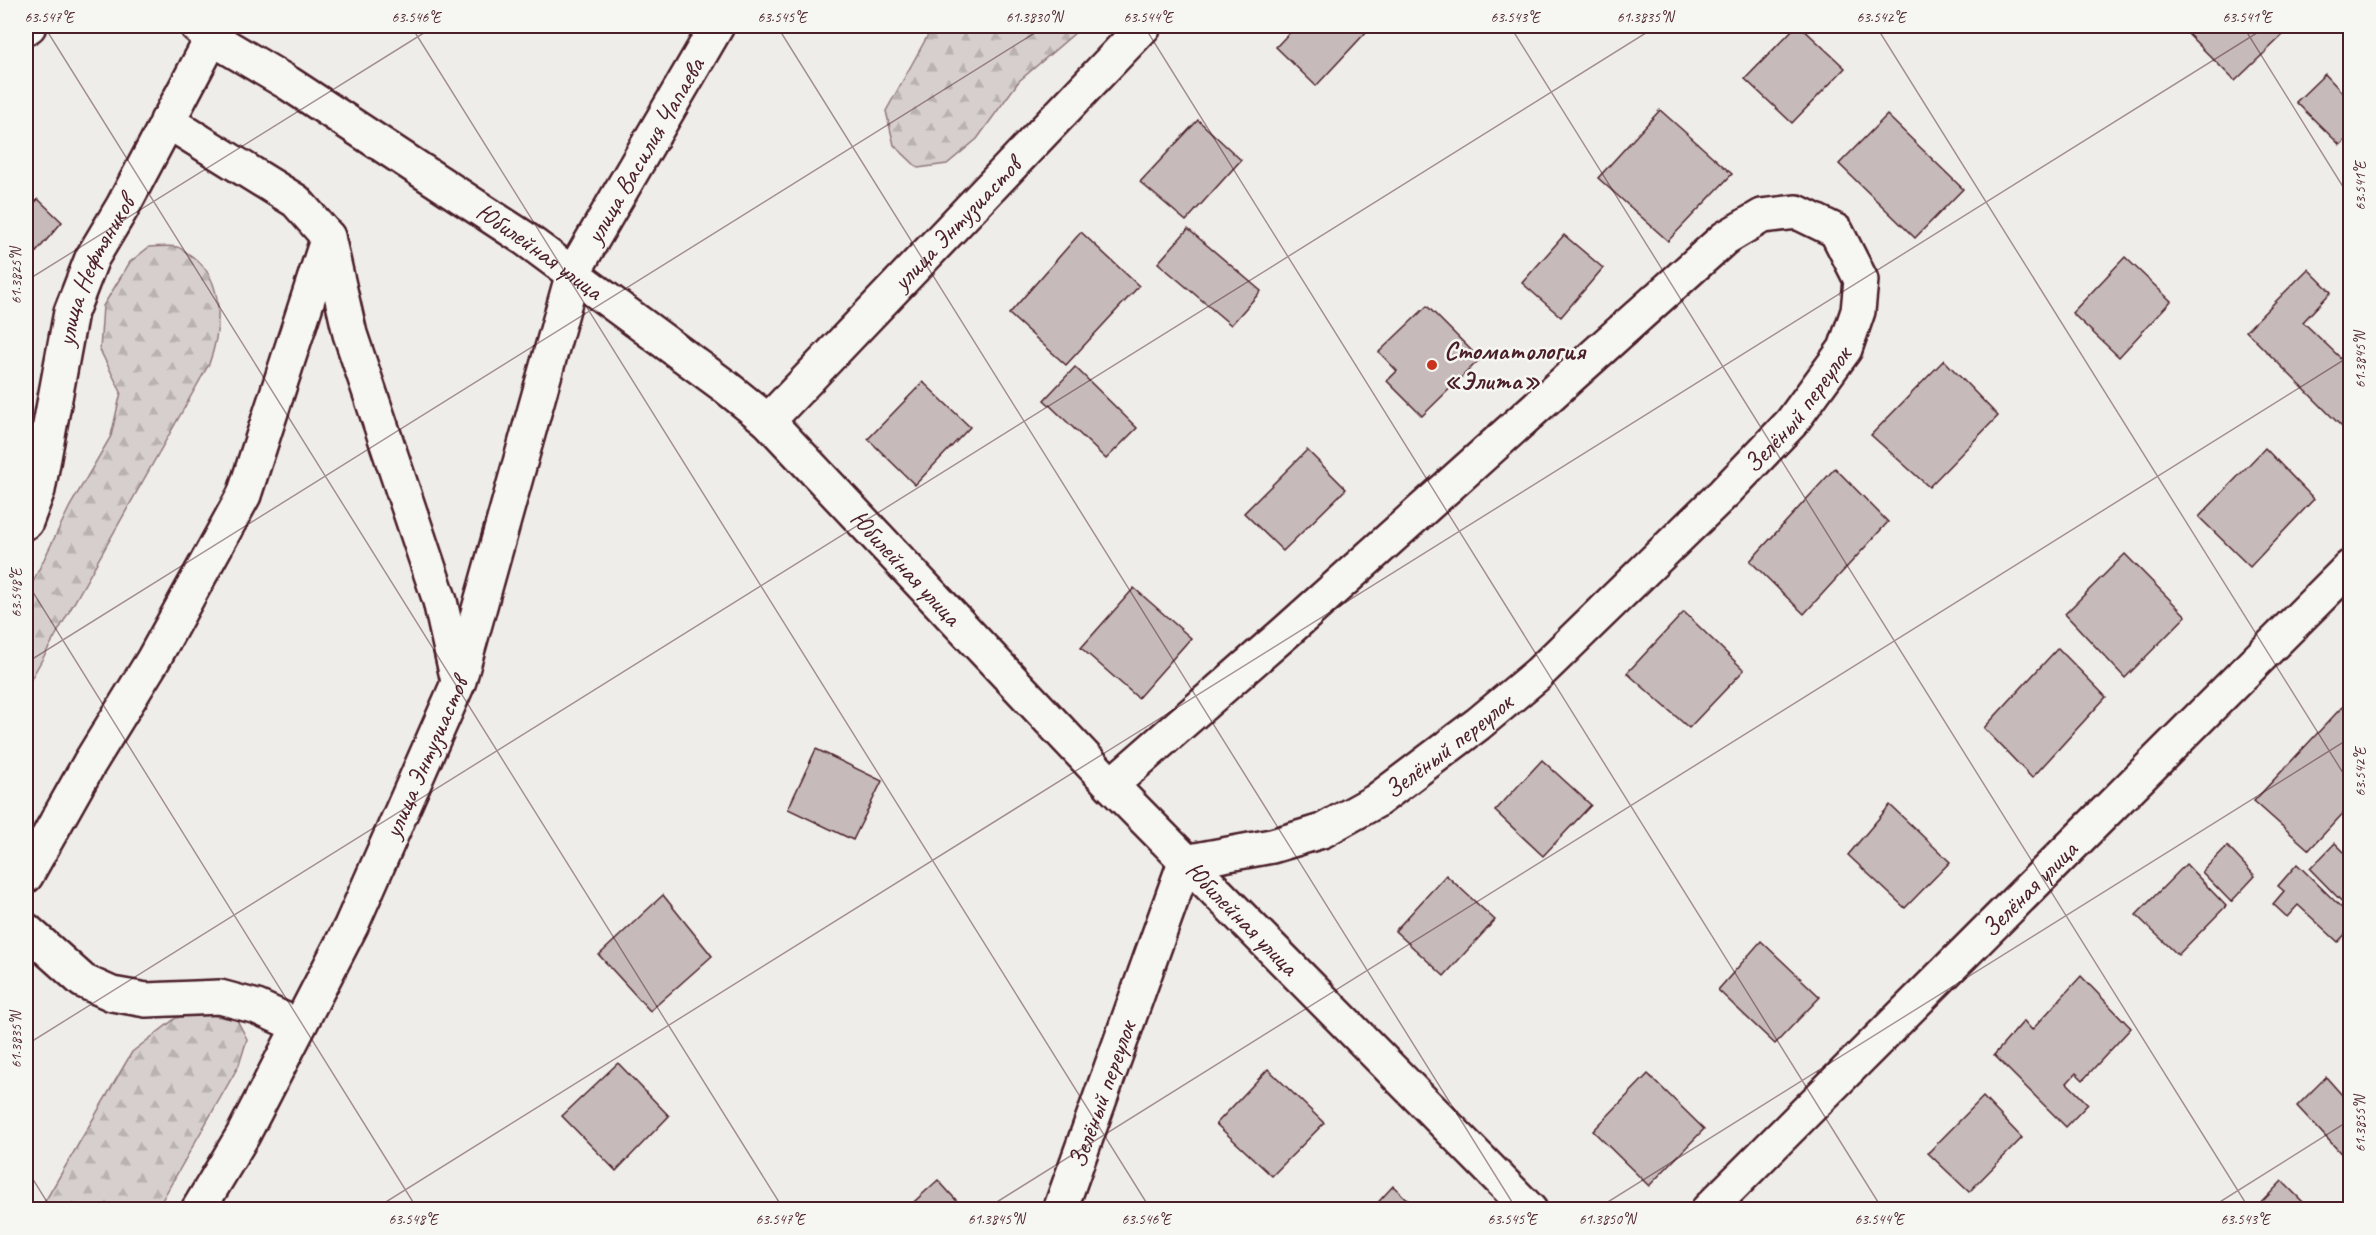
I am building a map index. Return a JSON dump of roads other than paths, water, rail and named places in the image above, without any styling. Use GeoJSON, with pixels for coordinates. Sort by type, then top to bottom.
{"type":"FeatureCollection","features":[{"type":"Feature","properties":{"kind":"street","name":"улица Василия Чапаева"},"geometry":{"type":"LineString","coordinates":[[573,273],[717,26]]}},
{"type":"Feature","properties":{"kind":"street","name":"улица Энтузиастов"},"geometry":{"type":"LineString","coordinates":[[768,421],[1144,26]]}},
{"type":"Feature","properties":{"kind":"street","name":"Юбилейная улица"},"geometry":{"type":"LineString","coordinates":[[204,32],[524,237],[768,421],[1185,862],[1530,1209]]}},
{"type":"Feature","properties":{"kind":"street","name":"улица Нефтяников"},"geometry":{"type":"LineString","coordinates":[[26,522],[38,490],[71,312],[92,258],[123,206],[167,121],[204,32]]}},
{"type":"Feature","properties":{"kind":"street"},"geometry":{"type":"LineString","coordinates":[[167,121],[296,201],[328,237],[350,334],[440,601],[459,681]]}},
{"type":"Feature","properties":{"kind":"street","name":"Зелёный переулок"},"geometry":{"type":"LineString","coordinates":[[1059,1209],[1185,862],[1272,846],[1322,831],[1376,801],[1478,724],[1538,674],[1724,493],[1784,431],[1845,349],[1858,311],[1862,280],[1836,231],[1797,212],[1762,216],[1725,238],[1286,632],[1111,785]]}},
{"type":"Feature","properties":{"kind":"street"},"geometry":{"type":"LineString","coordinates":[[26,876],[89,764],[153,660],[244,495],[328,237]]}},
{"type":"Feature","properties":{"kind":"street","name":"улица Энтузиастов"},"geometry":{"type":"LineString","coordinates":[[198,1209],[243,1135],[351,927],[459,681],[573,273]]}},
{"type":"Feature","properties":{"kind":"street","name":"Зелёная улица"},"geometry":{"type":"LineString","coordinates":[[1708,1209],[2350,567]]}},
{"type":"Feature","properties":{"kind":"street"},"geometry":{"type":"LineString","coordinates":[[26,930],[83,981],[112,994],[146,1000],[220,997],[257,1007],[299,1026]]}},
{"type":"Feature","properties":{"kind":"place","name":"Стоматология «Элита»"},"geometry":{"type":"Point","coordinates":[1432,365]}}]}
